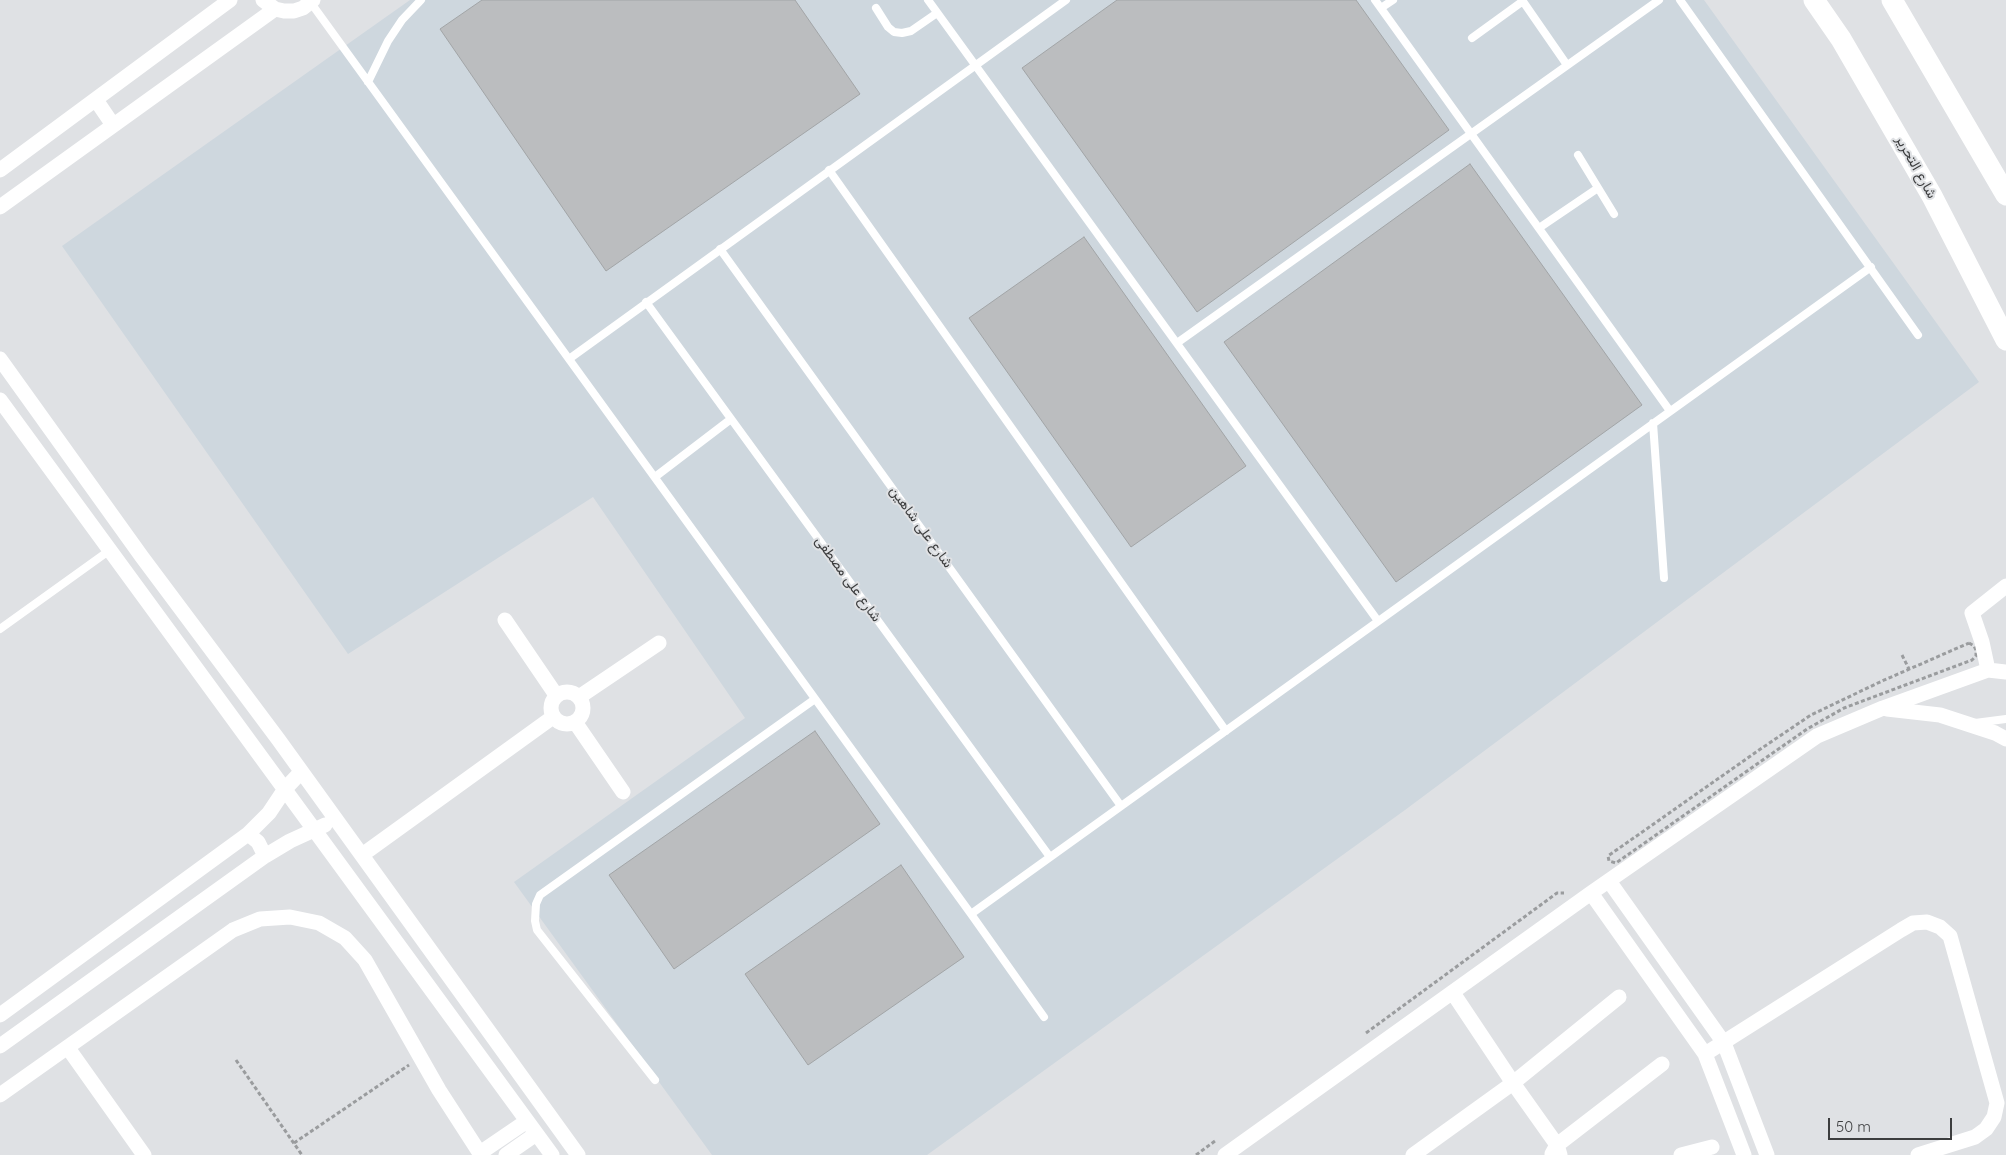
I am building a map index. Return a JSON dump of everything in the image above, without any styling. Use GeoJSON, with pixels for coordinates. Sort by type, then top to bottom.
{"type":"FeatureCollection","features":[{"type":"Feature","properties":{"kind":"street"},"geometry":{"type":"LineString","coordinates":[[0,170],[230,0]]}},
{"type":"Feature","properties":{"kind":"street","name":"شارع التحرير"},"geometry":{"type":"LineString","coordinates":[[1814,0],[1850,55],[1923,180],[1975,276],[2006,340]]}},
{"type":"Feature","properties":{"kind":"street"},"geometry":{"type":"LineString","coordinates":[[1892,0],[2006,195]]}},
{"type":"Feature","properties":{"kind":"street"},"geometry":{"type":"LineString","coordinates":[[0,207],[113,125],[269,4],[294,11],[312,1]]}},
{"type":"Feature","properties":{"kind":"street"},"geometry":{"type":"LineString","coordinates":[[96,100],[113,125]]}},
{"type":"Feature","properties":{"kind":"street"},"geometry":{"type":"LineString","coordinates":[[0,359],[142,558],[278,739],[578,1155]]}},
{"type":"Feature","properties":{"kind":"street"},"geometry":{"type":"LineString","coordinates":[[0,400],[552,1155]]}},
{"type":"Feature","properties":{"kind":"street"},"geometry":{"type":"LineString","coordinates":[[124,570],[142,558]]}},
{"type":"Feature","properties":{"kind":"street"},"geometry":{"type":"LineString","coordinates":[[1988,670],[1982,642],[1972,613],[2006,586]]}},
{"type":"Feature","properties":{"kind":"street"},"geometry":{"type":"LineString","coordinates":[[505,620],[556,695]]}},
{"type":"Feature","properties":{"kind":"street"},"geometry":{"type":"LineString","coordinates":[[579,697],[659,644]]}},
{"type":"Feature","properties":{"kind":"street"},"geometry":{"type":"LineString","coordinates":[[1225,1155],[1591,893],[1817,736],[1883,708],[1988,670],[2006,672]]}},
{"type":"Feature","properties":{"kind":"street"},"geometry":{"type":"LineString","coordinates":[[571,691],[579,697],[582,702],[582,713],[575,722],[566,724],[557,721],[553,717],[550,705],[556,695],[561,692],[571,691]]}},
{"type":"Feature","properties":{"kind":"street"},"geometry":{"type":"LineString","coordinates":[[1883,708],[1940,715],[1995,732],[2006,738]]}},
{"type":"Feature","properties":{"kind":"street"},"geometry":{"type":"LineString","coordinates":[[340,865],[360,853],[553,717]]}},
{"type":"Feature","properties":{"kind":"street"},"geometry":{"type":"LineString","coordinates":[[575,722],[623,792]]}},
{"type":"Feature","properties":{"kind":"street"},"geometry":{"type":"LineString","coordinates":[[259,754],[278,739]]}},
{"type":"Feature","properties":{"kind":"street"},"geometry":{"type":"LineString","coordinates":[[0,1015],[248,834],[273,808],[285,790],[301,772]]}},
{"type":"Feature","properties":{"kind":"street"},"geometry":{"type":"LineString","coordinates":[[0,1046],[265,856],[290,841],[316,831],[335,819]]}},
{"type":"Feature","properties":{"kind":"street"},"geometry":{"type":"LineString","coordinates":[[248,834],[258,842],[265,856]]}},
{"type":"Feature","properties":{"kind":"street"},"geometry":{"type":"LineString","coordinates":[[1609,881],[1724,1043],[1767,1155]]}},
{"type":"Feature","properties":{"kind":"street"},"geometry":{"type":"LineString","coordinates":[[1591,893],[1705,1054],[1744,1155]]}},
{"type":"Feature","properties":{"kind":"street"},"geometry":{"type":"LineString","coordinates":[[0,1095],[233,930],[260,919],[290,916],[319,923],[345,938],[366,960],[420,1057],[481,1154],[527,1120]]}},
{"type":"Feature","properties":{"kind":"street"},"geometry":{"type":"LineString","coordinates":[[1705,1054],[1913,923],[1927,922],[1940,927],[1950,936],[1997,1103],[1994,1117],[1986,1129],[1974,1138],[1918,1155]]}},
{"type":"Feature","properties":{"kind":"street"},"geometry":{"type":"LineString","coordinates":[[1453,992],[1556,1152],[1662,1064]]}},
{"type":"Feature","properties":{"kind":"street"},"geometry":{"type":"LineString","coordinates":[[1413,1155],[1513,1083],[1619,997]]}},
{"type":"Feature","properties":{"kind":"street"},"geometry":{"type":"LineString","coordinates":[[68,1048],[144,1155]]}},
{"type":"Feature","properties":{"kind":"street"},"geometry":{"type":"LineString","coordinates":[[506,1155],[536,1134]]}},
{"type":"Feature","properties":{"kind":"street"},"geometry":{"type":"LineString","coordinates":[[1681,1155],[1712,1147]]}},
{"type":"Feature","properties":{"kind":"lane"},"geometry":{"type":"LineString","coordinates":[[368,82],[388,42],[402,20],[421,0]]}},
{"type":"Feature","properties":{"kind":"lane"},"geometry":{"type":"LineString","coordinates":[[928,0],[1378,621]]}},
{"type":"Feature","properties":{"kind":"lane"},"geometry":{"type":"LineString","coordinates":[[569,359],[1066,0]]}},
{"type":"Feature","properties":{"kind":"lane"},"geometry":{"type":"LineString","coordinates":[[1375,0],[1670,410]]}},
{"type":"Feature","properties":{"kind":"lane"},"geometry":{"type":"LineString","coordinates":[[1381,8],[1393,0]]}},
{"type":"Feature","properties":{"kind":"lane"},"geometry":{"type":"LineString","coordinates":[[1472,38],[1523,0],[1567,65]]}},
{"type":"Feature","properties":{"kind":"lane"},"geometry":{"type":"LineString","coordinates":[[1177,343],[1658,0]]}},
{"type":"Feature","properties":{"kind":"lane"},"geometry":{"type":"LineString","coordinates":[[1680,0],[1871,266],[1918,335]]}},
{"type":"Feature","properties":{"kind":"lane"},"geometry":{"type":"LineString","coordinates":[[312,1],[368,82],[1044,1017]]}},
{"type":"Feature","properties":{"kind":"lane"},"geometry":{"type":"LineString","coordinates":[[876,8],[888,27],[894,32],[902,33],[911,31],[937,13]]}},
{"type":"Feature","properties":{"kind":"lane"},"geometry":{"type":"LineString","coordinates":[[1578,155],[1614,214]]}},
{"type":"Feature","properties":{"kind":"lane"},"geometry":{"type":"LineString","coordinates":[[829,170],[1226,731]]}},
{"type":"Feature","properties":{"kind":"lane"},"geometry":{"type":"LineString","coordinates":[[1539,228],[1598,188]]}},
{"type":"Feature","properties":{"kind":"lane","name":"شارع على شاهين"},"geometry":{"type":"LineString","coordinates":[[720,249],[1121,806]]}},
{"type":"Feature","properties":{"kind":"lane"},"geometry":{"type":"LineString","coordinates":[[971,914],[1871,266]]}},
{"type":"Feature","properties":{"kind":"lane","name":"شارع على مصطفى"},"geometry":{"type":"LineString","coordinates":[[646,302],[1050,857]]}},
{"type":"Feature","properties":{"kind":"lane"},"geometry":{"type":"LineString","coordinates":[[655,477],[731,419]]}},
{"type":"Feature","properties":{"kind":"lane"},"geometry":{"type":"LineString","coordinates":[[1653,423],[1664,578]]}},
{"type":"Feature","properties":{"kind":"lane"},"geometry":{"type":"LineString","coordinates":[[0,629],[110,550]]}},
{"type":"Feature","properties":{"kind":"lane"},"geometry":{"type":"LineString","coordinates":[[655,1080],[537,930],[535,921],[536,904],[540,895],[815,699]]}},
{"type":"Feature","properties":{"kind":"lane"},"geometry":{"type":"LineString","coordinates":[[1968,724],[2006,719]]}},
{"type":"Feature","properties":{"kind":"path"},"geometry":{"type":"LineString","coordinates":[[1902,655],[1909,669]]}},
{"type":"Feature","properties":{"kind":"path"},"geometry":{"type":"LineString","coordinates":[[294,1144],[420,1057]]}},
{"type":"Feature","properties":{"kind":"path"},"geometry":{"type":"LineString","coordinates":[[236,1060],[302,1155]]}},
{"type":"Feature","properties":{"kind":"shaded area"},"geometry":{"type":"Polygon","coordinates":[[[410,0],[1704,0],[1979,382],[1405,810],[927,1155],[712,1155],[514,882],[745,718],[593,497],[348,654],[62,246],[410,0]]]}},
{"type":"Feature","properties":{"kind":"building"},"geometry":{"type":"Polygon","coordinates":[[[482,0],[795,0],[860,94],[606,271],[440,29],[482,0]]]}},
{"type":"Feature","properties":{"kind":"building"},"geometry":{"type":"Polygon","coordinates":[[[1117,0],[1356,0],[1449,130],[1197,312],[1022,68],[1117,0]]]}},
{"type":"Feature","properties":{"kind":"building"},"geometry":{"type":"Polygon","coordinates":[[[1470,164],[1642,405],[1396,582],[1224,342],[1470,164]]]}},
{"type":"Feature","properties":{"kind":"building"},"geometry":{"type":"Polygon","coordinates":[[[1084,237],[1246,466],[1131,547],[969,318],[1084,237]]]}},
{"type":"Feature","properties":{"kind":"building"},"geometry":{"type":"Polygon","coordinates":[[[815,731],[880,824],[674,969],[609,875],[815,731]]]}},
{"type":"Feature","properties":{"kind":"building"},"geometry":{"type":"Polygon","coordinates":[[[901,865],[964,957],[808,1065],[745,974],[901,865]]]}}]}
